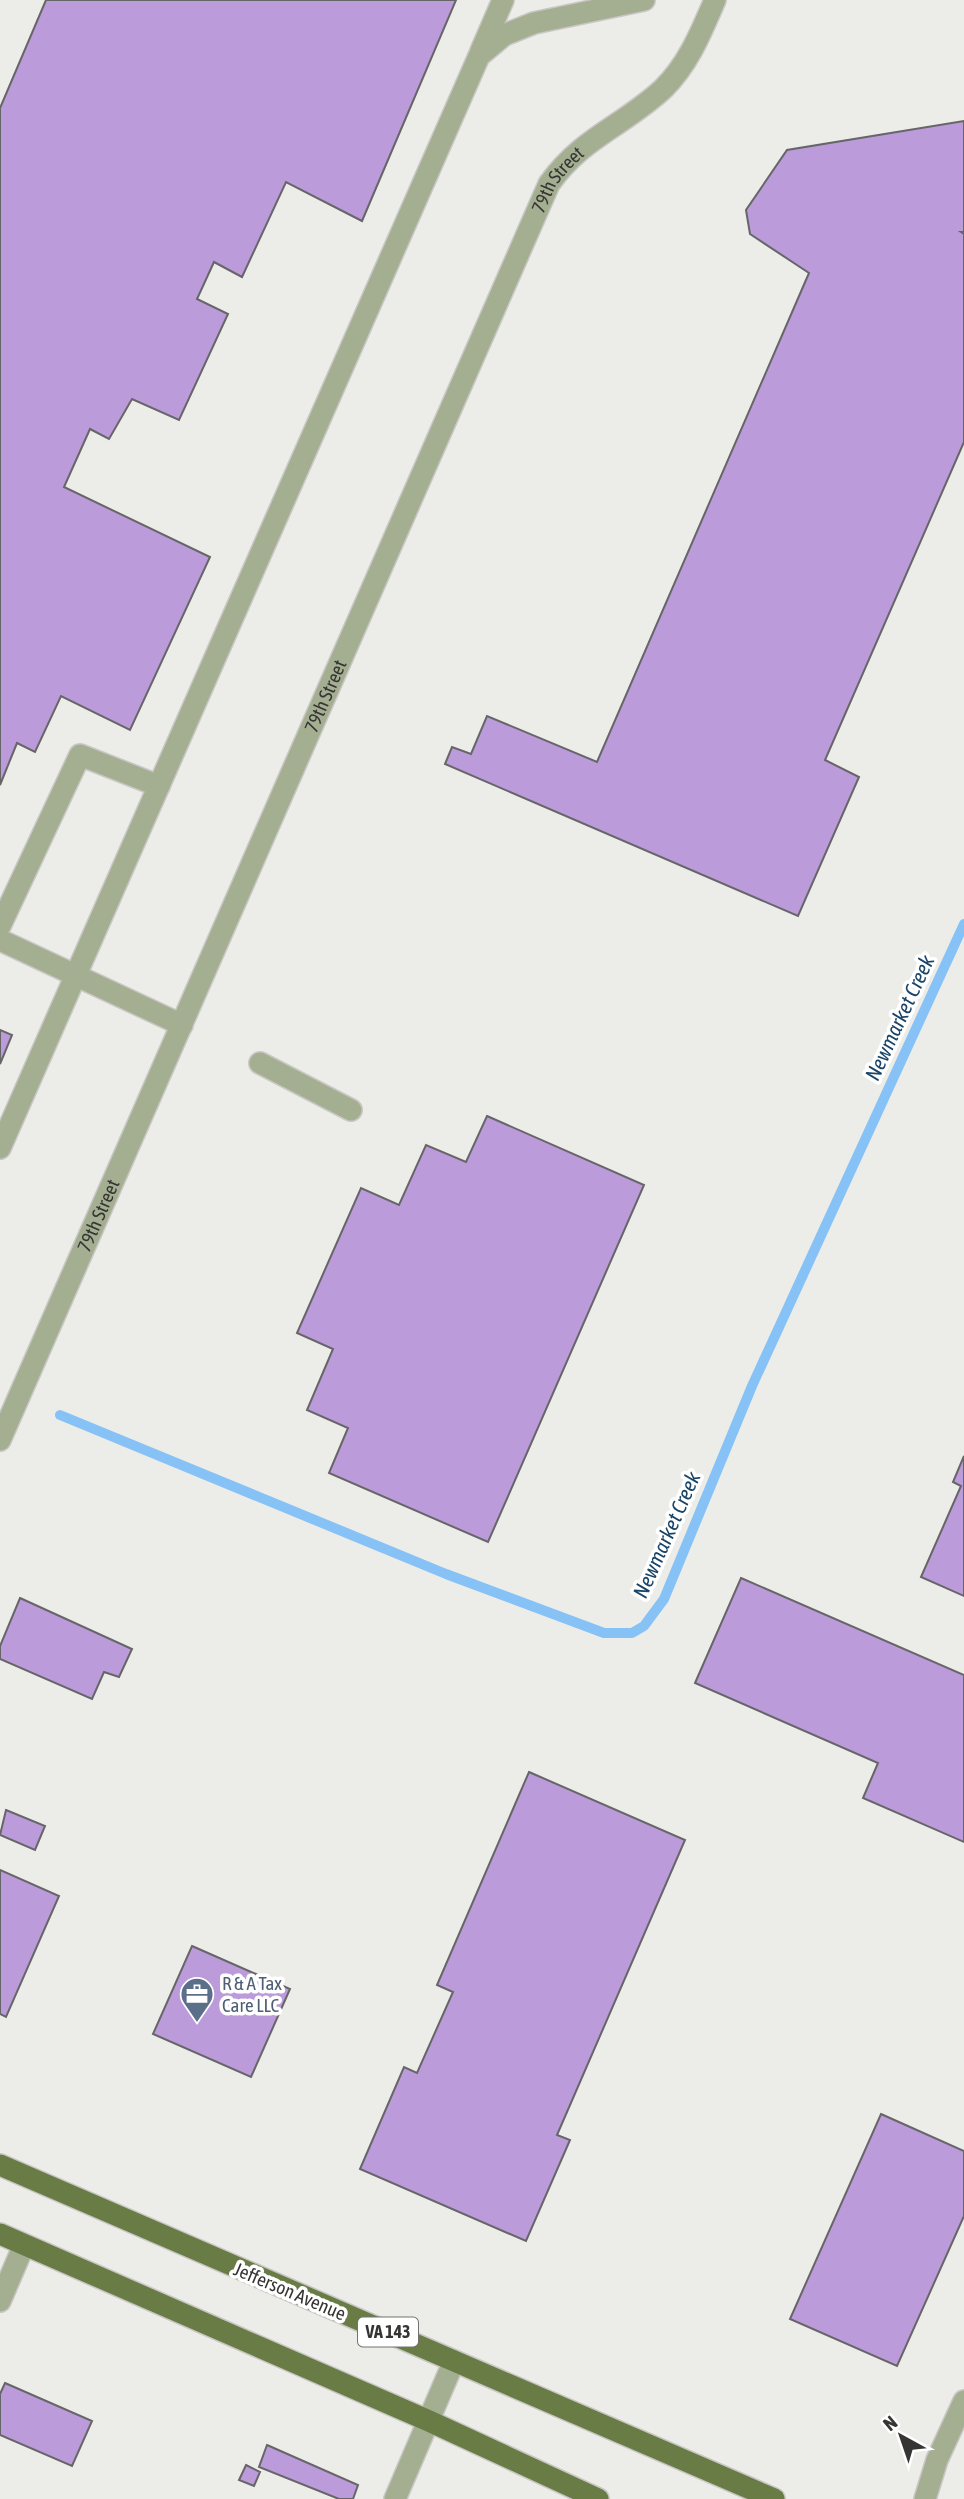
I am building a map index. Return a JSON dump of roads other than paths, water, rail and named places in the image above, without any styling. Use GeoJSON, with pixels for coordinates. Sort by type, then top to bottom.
{"type":"FeatureCollection","features":[{"type":"Feature","properties":{"kind":"main road","name":"Jefferson Avenue"},"geometry":{"type":"LineString","coordinates":[[0,2165],[774,2499]]}},
{"type":"Feature","properties":{"kind":"main road"},"geometry":{"type":"LineString","coordinates":[[0,2234],[429,2421],[598,2499]]}},
{"type":"Feature","properties":{"kind":"street"},"geometry":{"type":"LineString","coordinates":[[0,1148],[503,0]]}},
{"type":"Feature","properties":{"kind":"street"},"geometry":{"type":"LineString","coordinates":[[479,56],[503,36],[534,23],[644,0]]}},
{"type":"Feature","properties":{"kind":"street","name":"79th Street"},"geometry":{"type":"LineString","coordinates":[[0,1440],[549,184],[565,161],[597,135],[627,118],[679,71],[692,52],[715,0]]}},
{"type":"Feature","properties":{"kind":"street"},"geometry":{"type":"LineString","coordinates":[[0,926],[80,755],[159,786]]}},
{"type":"Feature","properties":{"kind":"street"},"geometry":{"type":"LineString","coordinates":[[0,940],[182,1026]]}},
{"type":"Feature","properties":{"kind":"street"},"geometry":{"type":"LineString","coordinates":[[260,1063],[351,1110]]}},
{"type":"Feature","properties":{"kind":"street"},"geometry":{"type":"LineString","coordinates":[[0,2301],[24,2245]]}},
{"type":"Feature","properties":{"kind":"street"},"geometry":{"type":"LineString","coordinates":[[395,2499],[454,2361]]}},
{"type":"Feature","properties":{"kind":"street"},"geometry":{"type":"LineString","coordinates":[[925,2499],[937,2460],[964,2401]]}},
{"type":"Feature","properties":{"kind":"waterway","name":"Newmarket Creek"},"geometry":{"type":"LineString","coordinates":[[60,1415],[446,1574],[604,1633],[632,1633],[644,1626],[664,1599],[752,1386],[964,924]]}},
{"type":"Feature","properties":{"kind":"place","name":"R & A Tax Care LLC"},"geometry":{"type":"Point","coordinates":[197,2024]}}]}
